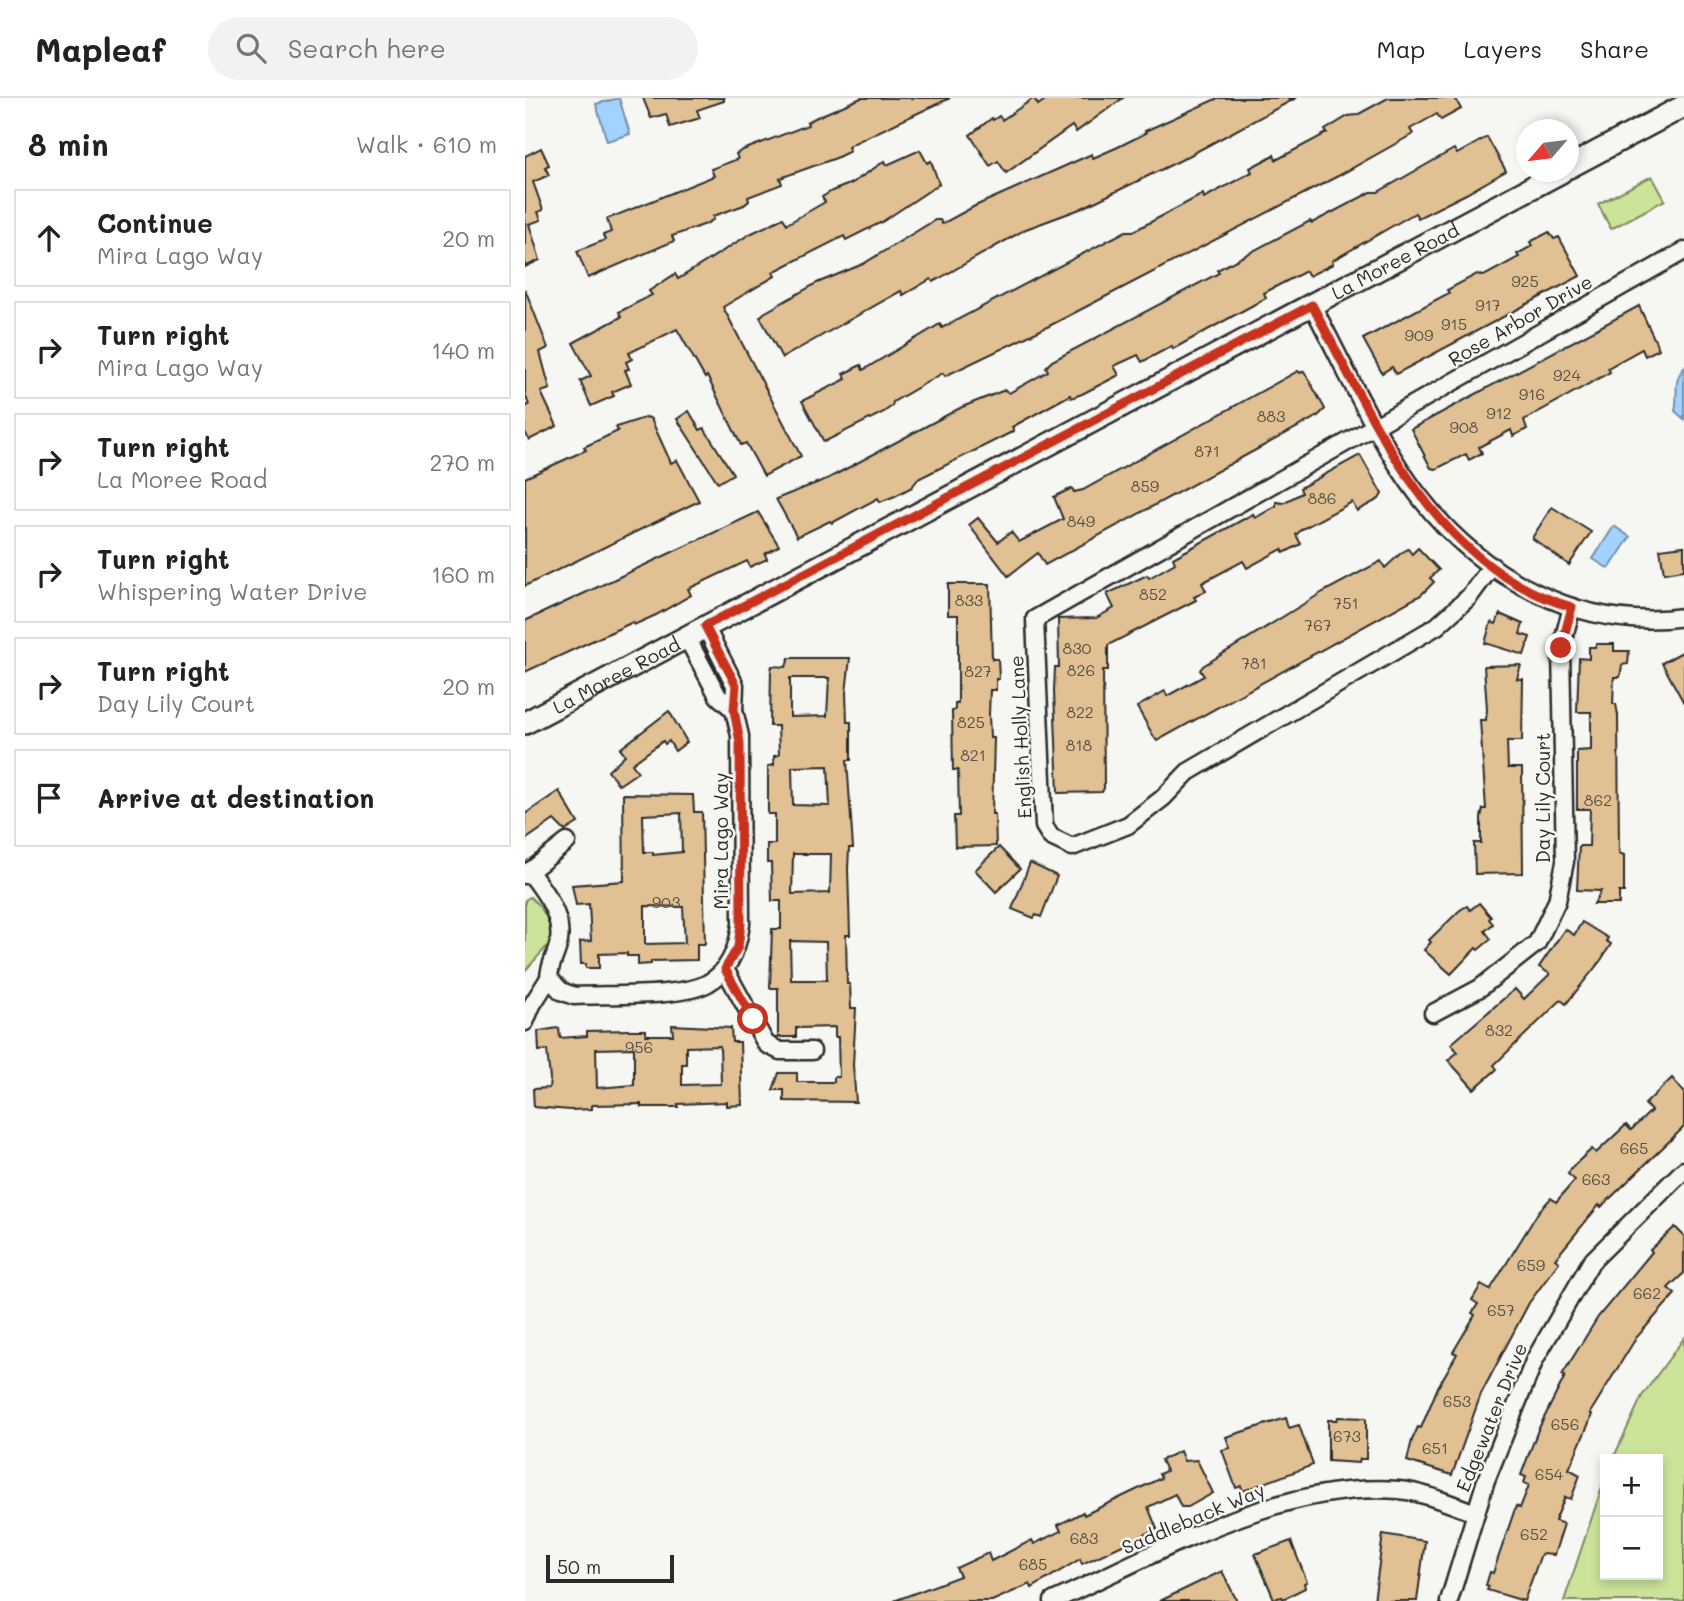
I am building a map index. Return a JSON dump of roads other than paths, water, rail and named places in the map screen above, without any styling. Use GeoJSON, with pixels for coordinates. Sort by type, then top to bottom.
{"type":"FeatureCollection","features":[{"type":"Feature","properties":{"kind":"street"},"geometry":{"type":"LineString","coordinates":[[1579,162],[1684,106]]}},
{"type":"Feature","properties":{"kind":"street","name":"La Moree Road"},"geometry":{"type":"LineString","coordinates":[[525,723],[1542,182]]}},
{"type":"Feature","properties":{"kind":"street","name":"Rose Arbor Drive"},"geometry":{"type":"LineString","coordinates":[[1377,425],[1684,250]]}},
{"type":"Feature","properties":{"kind":"street"},"geometry":{"type":"LineString","coordinates":[[1312,305],[1418,494],[1447,530],[1509,579],[1549,601],[1610,616],[1684,617]]}},
{"type":"Feature","properties":{"kind":"street","name":"English Holly Lane"},"geometry":{"type":"LineString","coordinates":[[1377,425],[1035,620],[1044,826],[1051,837],[1072,846],[1128,825],[1163,798],[1188,772],[1437,626],[1469,597],[1492,566]]}},
{"type":"Feature","properties":{"kind":"street","name":"Day Lily Court"},"geometry":{"type":"LineString","coordinates":[[1433,1013],[1480,988],[1537,943],[1557,901],[1565,862],[1561,648],[1572,607]]}},
{"type":"Feature","properties":{"kind":"street","name":"Mira Lago Way"},"geometry":{"type":"LineString","coordinates":[[696,631],[718,696],[734,710],[740,736],[741,924],[738,947],[725,969]]}},
{"type":"Feature","properties":{"kind":"street"},"geometry":{"type":"LineString","coordinates":[[525,1022],[549,978],[549,964],[559,941],[557,922],[549,898],[527,873],[567,842]]}},
{"type":"Feature","properties":{"kind":"street"},"geometry":{"type":"LineString","coordinates":[[549,978],[561,991],[574,996],[683,991],[708,983],[725,969],[766,1044],[780,1051],[812,1051]]}},
{"type":"Feature","properties":{"kind":"street","name":"Edgewater Drive"},"geometry":{"type":"LineString","coordinates":[[1449,1601],[1476,1513],[1535,1359],[1591,1262],[1684,1170]]}},
{"type":"Feature","properties":{"kind":"street","name":"Saddleback Way"},"geometry":{"type":"LineString","coordinates":[[1053,1601],[1245,1515],[1324,1491],[1402,1490],[1476,1513]]}},
{"type":"Feature","properties":{"kind":"water"},"geometry":{"type":"Polygon","coordinates":[[[619,98],[630,134],[607,141],[596,104],[619,98]]]}},
{"type":"Feature","properties":{"kind":"water"},"geometry":{"type":"Polygon","coordinates":[[[1684,367],[1684,419],[1675,411],[1677,383],[1684,367]]]}},
{"type":"Feature","properties":{"kind":"water"},"geometry":{"type":"Polygon","coordinates":[[[1614,526],[1630,537],[1609,569],[1593,559],[1614,526]]]}}]}
